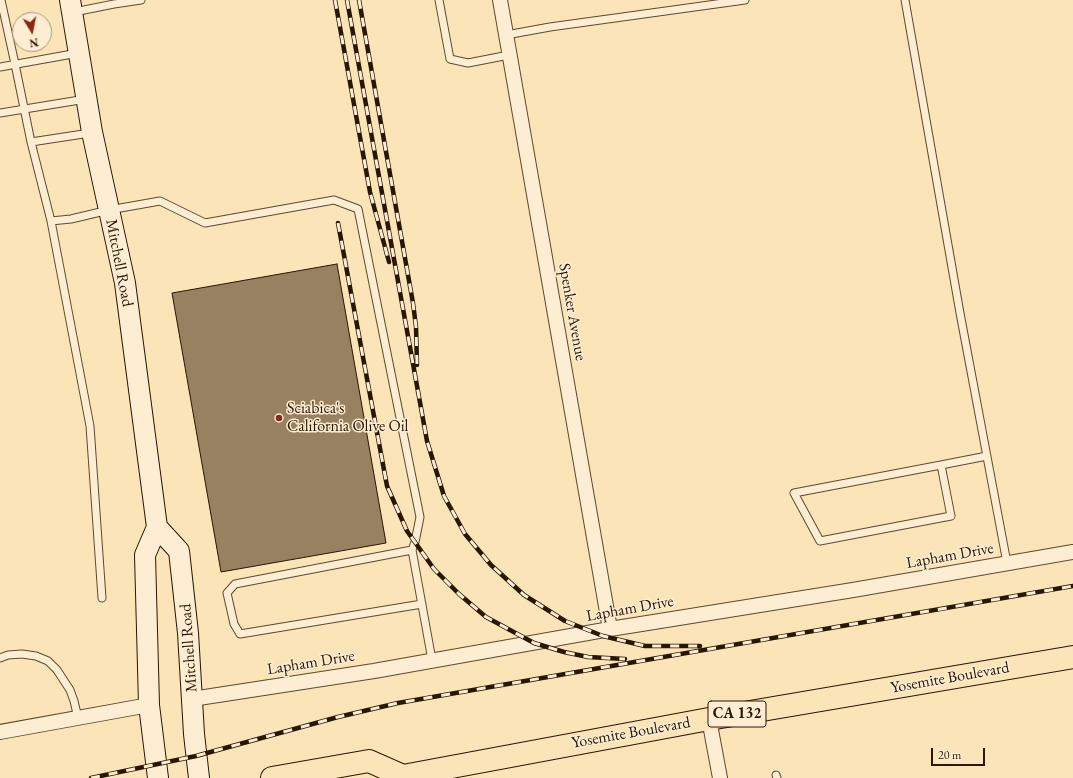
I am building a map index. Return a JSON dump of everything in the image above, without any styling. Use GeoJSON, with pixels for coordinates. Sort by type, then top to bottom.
{"type":"FeatureCollection","features":[{"type":"Feature","properties":{"kind":"main road","name":"Mitchell Road"},"geometry":{"type":"LineString","coordinates":[[71,6],[92,132],[125,283],[157,527],[179,551],[188,633],[198,778]]}},
{"type":"Feature","properties":{"kind":"main road"},"geometry":{"type":"LineString","coordinates":[[157,527],[145,555],[149,705],[158,778]]}},
{"type":"Feature","properties":{"kind":"main road","name":"Yosemite Boulevard"},"geometry":{"type":"LineString","coordinates":[[272,778],[369,761],[402,777],[708,719],[1073,657]]}},
{"type":"Feature","properties":{"kind":"street","name":"Spenker Avenue"},"geometry":{"type":"LineString","coordinates":[[500,0],[610,629]]}},
{"type":"Feature","properties":{"kind":"street","name":"Lapham Drive"},"geometry":{"type":"LineString","coordinates":[[192,699],[854,590],[1073,552]]}},
{"type":"Feature","properties":{"kind":"street"},"geometry":{"type":"LineString","coordinates":[[0,732],[149,705]]}},
{"type":"Feature","properties":{"kind":"street"},"geometry":{"type":"LineString","coordinates":[[708,719],[720,778]]}},
{"type":"Feature","properties":{"kind":"lane"},"geometry":{"type":"LineString","coordinates":[[1,0],[31,142],[51,221],[90,426],[102,598]]}},
{"type":"Feature","properties":{"kind":"lane"},"geometry":{"type":"LineString","coordinates":[[71,6],[114,4],[141,0]]}},
{"type":"Feature","properties":{"kind":"lane"},"geometry":{"type":"LineString","coordinates":[[439,0],[450,59],[468,63],[510,55]]}},
{"type":"Feature","properties":{"kind":"lane"},"geometry":{"type":"LineString","coordinates":[[506,34],[745,0]]}},
{"type":"Feature","properties":{"kind":"lane"},"geometry":{"type":"LineString","coordinates":[[905,0],[960,313],[1007,563]]}},
{"type":"Feature","properties":{"kind":"lane"},"geometry":{"type":"LineString","coordinates":[[0,67],[79,53]]}},
{"type":"Feature","properties":{"kind":"lane"},"geometry":{"type":"LineString","coordinates":[[0,113],[86,99]]}},
{"type":"Feature","properties":{"kind":"lane"},"geometry":{"type":"LineString","coordinates":[[31,142],[92,132]]}},
{"type":"Feature","properties":{"kind":"lane"},"geometry":{"type":"LineString","coordinates":[[51,221],[160,201],[205,223],[334,200],[358,209],[420,517],[412,550],[432,660]]}},
{"type":"Feature","properties":{"kind":"lane"},"geometry":{"type":"LineString","coordinates":[[941,465],[951,516],[820,541],[794,493],[987,456]]}},
{"type":"Feature","properties":{"kind":"lane"},"geometry":{"type":"LineString","coordinates":[[412,550],[235,584],[227,593],[234,624],[240,634],[422,604]]}},
{"type":"Feature","properties":{"kind":"lane"},"geometry":{"type":"LineString","coordinates":[[0,658],[8,655],[22,654],[36,656],[48,661],[57,670],[70,690],[78,718]]}},
{"type":"Feature","properties":{"kind":"building","name":"Sciabica's California Olive Oil"},"geometry":{"type":"Polygon","coordinates":[[[337,264],[386,543],[221,572],[172,293],[337,264]]]}},
{"type":"Feature","properties":{"kind":"railway"},"geometry":{"type":"LineString","coordinates":[[335,0],[370,192],[389,262]]}},
{"type":"Feature","properties":{"kind":"railway"},"geometry":{"type":"LineString","coordinates":[[347,0],[427,441],[444,496],[465,534],[491,565],[524,595],[565,621],[603,636],[645,646],[700,646]]}},
{"type":"Feature","properties":{"kind":"railway"},"geometry":{"type":"LineString","coordinates":[[359,0],[413,303],[416,327],[417,365]]}},
{"type":"Feature","properties":{"kind":"railway"},"geometry":{"type":"LineString","coordinates":[[338,223],[387,486],[407,531],[434,569],[459,594],[486,617],[534,643],[588,657],[625,659]]}},
{"type":"Feature","properties":{"kind":"railway"},"geometry":{"type":"LineString","coordinates":[[91,778],[196,756],[338,717],[398,703],[1073,586]]}},
{"type":"Feature","properties":{"kind":"place","name":"Sciabica's California Olive Oil"},"geometry":{"type":"Point","coordinates":[279,418]}}]}
